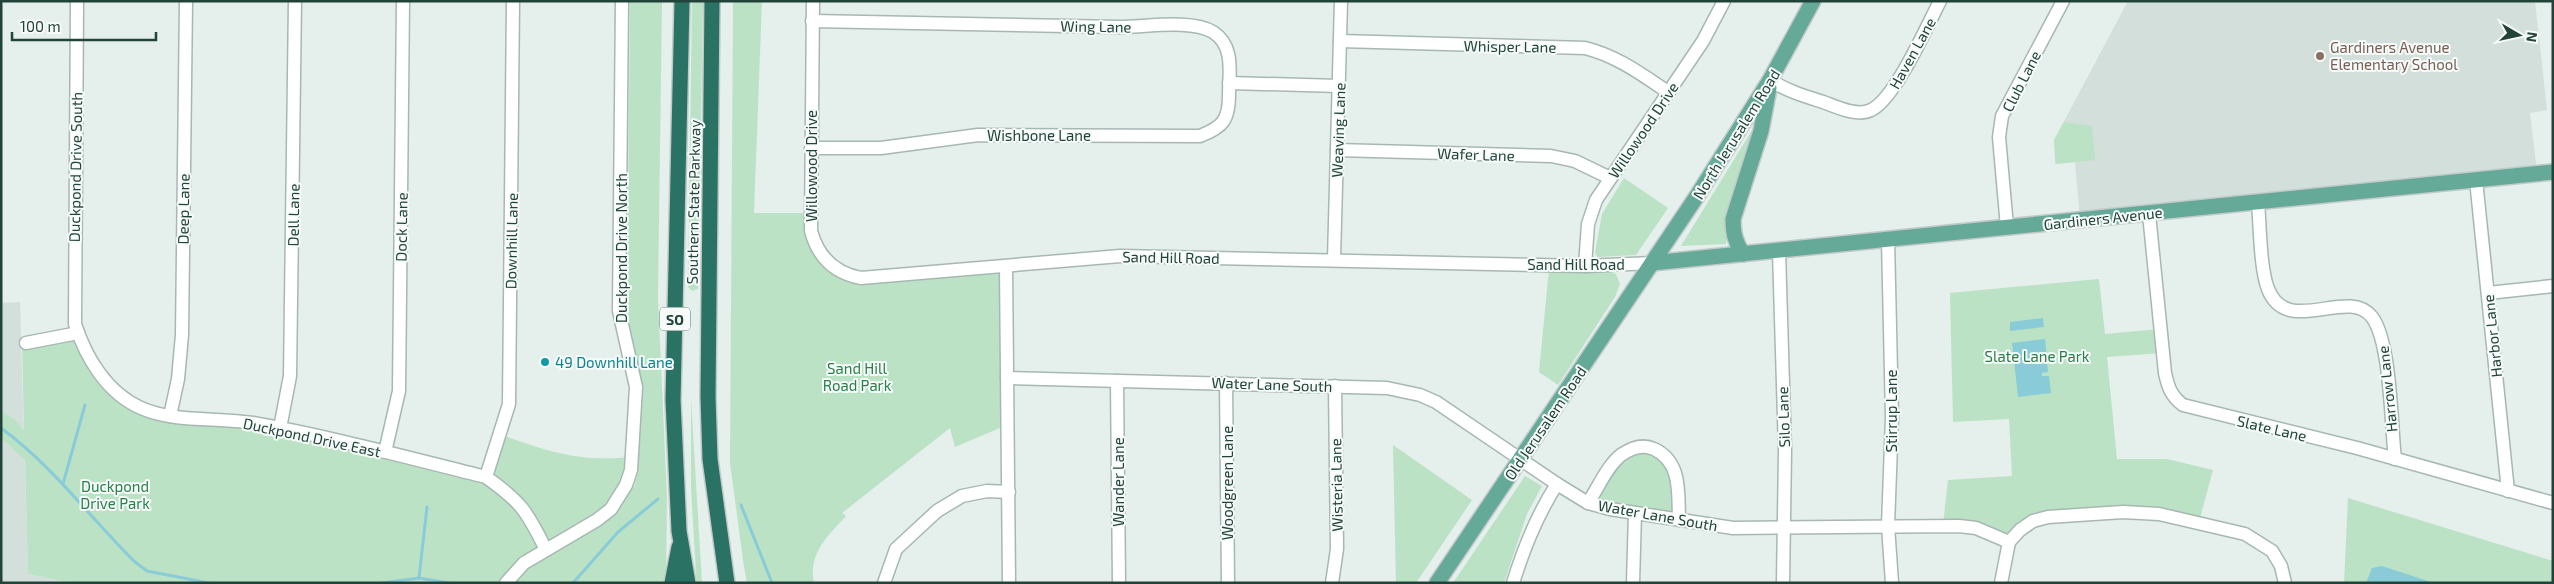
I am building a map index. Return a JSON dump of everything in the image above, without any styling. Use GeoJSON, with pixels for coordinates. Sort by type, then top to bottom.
{"type":"FeatureCollection","features":[{"type":"Feature","properties":{"kind":"highway","name":"Southern State Parkway"},"geometry":{"type":"LineString","coordinates":[[682,1],[673,400],[680,538],[688,583]]}},
{"type":"Feature","properties":{"kind":"highway","name":"Southern State Parkway"},"geometry":{"type":"LineString","coordinates":[[712,1],[708,397],[710,459],[727,583]]}},
{"type":"Feature","properties":{"kind":"highway"},"geometry":{"type":"LineString","coordinates":[[710,459],[723,505],[734,583]]}},
{"type":"Feature","properties":{"kind":"highway"},"geometry":{"type":"LineString","coordinates":[[672,583],[680,538]]}},
{"type":"Feature","properties":{"kind":"main road","name":"North Jerusalem Road"},"geometry":{"type":"LineString","coordinates":[[1652,263],[1770,80],[1813,1]]}},
{"type":"Feature","properties":{"kind":"main road"},"geometry":{"type":"LineString","coordinates":[[1743,254],[1736,244],[1733,233],[1733,219],[1761,131],[1770,80]]}},
{"type":"Feature","properties":{"kind":"main road","name":"Gardiners Avenue"},"geometry":{"type":"LineString","coordinates":[[1652,263],[2553,172]]}},
{"type":"Feature","properties":{"kind":"main road","name":"Old Jerusalem Road"},"geometry":{"type":"LineString","coordinates":[[1437,583],[1652,263]]}},
{"type":"Feature","properties":{"kind":"street","name":"Duckpond Drive South"},"geometry":{"type":"LineString","coordinates":[[77,1],[74,283],[75,324],[78,333]]}},
{"type":"Feature","properties":{"kind":"street","name":"Deep Lane"},"geometry":{"type":"LineString","coordinates":[[170,416],[178,379],[182,335],[186,1]]}},
{"type":"Feature","properties":{"kind":"street","name":"Dell Lane"},"geometry":{"type":"LineString","coordinates":[[280,428],[290,376],[295,1]]}},
{"type":"Feature","properties":{"kind":"street","name":"Dock Lane"},"geometry":{"type":"LineString","coordinates":[[385,452],[399,391],[404,1]]}},
{"type":"Feature","properties":{"kind":"street","name":"Downhill Lane"},"geometry":{"type":"LineString","coordinates":[[486,477],[509,404],[513,1]]}},
{"type":"Feature","properties":{"kind":"street","name":"Duckpond Drive North"},"geometry":{"type":"LineString","coordinates":[[506,583],[524,563],[545,548],[597,520],[611,508],[626,485],[630,470],[636,387],[619,311],[622,1]]}},
{"type":"Feature","properties":{"kind":"street","name":"Willowood Drive"},"geometry":{"type":"LineString","coordinates":[[813,1],[811,231],[814,243],[823,259],[833,268],[849,276],[861,278],[1006,268]]}},
{"type":"Feature","properties":{"kind":"street","name":"Weaving Lane"},"geometry":{"type":"LineString","coordinates":[[1334,259],[1341,1]]}},
{"type":"Feature","properties":{"kind":"street","name":"Willowood Drive"},"geometry":{"type":"LineString","coordinates":[[1585,266],[1588,224],[1596,200],[1703,41],[1724,1]]}},
{"type":"Feature","properties":{"kind":"street","name":"Haven Lane"},"geometry":{"type":"LineString","coordinates":[[1770,80],[1784,89],[1839,108],[1859,112],[1870,111],[1883,102],[1894,86],[1940,1]]}},
{"type":"Feature","properties":{"kind":"street","name":"Club Lane"},"geometry":{"type":"LineString","coordinates":[[2007,227],[1999,137],[2002,116],[2063,1]]}},
{"type":"Feature","properties":{"kind":"street","name":"Wing Lane"},"geometry":{"type":"LineString","coordinates":[[812,21],[1205,28],[1215,34],[1225,44],[1230,60],[1229,83]]}},
{"type":"Feature","properties":{"kind":"street","name":"Whisper Lane"},"geometry":{"type":"LineString","coordinates":[[1340,40],[1585,48],[1618,59],[1668,92]]}},
{"type":"Feature","properties":{"kind":"street"},"geometry":{"type":"LineString","coordinates":[[1229,83],[1339,86]]}},
{"type":"Feature","properties":{"kind":"street","name":"Wishbone Lane"},"geometry":{"type":"LineString","coordinates":[[811,148],[890,147],[978,135],[1200,136],[1217,129],[1225,120],[1229,105],[1229,83]]}},
{"type":"Feature","properties":{"kind":"street","name":"Wafer Lane"},"geometry":{"type":"LineString","coordinates":[[1337,150],[1551,156],[1575,161],[1610,178]]}},
{"type":"Feature","properties":{"kind":"street","name":"Harbor Lane"},"geometry":{"type":"LineString","coordinates":[[2476,180],[2508,492]]}},
{"type":"Feature","properties":{"kind":"street","name":"Harrow Lane"},"geometry":{"type":"LineString","coordinates":[[2258,202],[2267,287],[2277,304],[2297,312],[2350,307],[2361,309],[2371,315],[2378,326],[2384,346],[2395,459]]}},
{"type":"Feature","properties":{"kind":"street","name":"Slate Lane"},"geometry":{"type":"LineString","coordinates":[[2149,214],[2165,372],[2168,388],[2174,398],[2198,410],[2395,459],[2553,503]]}},
{"type":"Feature","properties":{"kind":"street","name":"Stirrup Lane"},"geometry":{"type":"LineString","coordinates":[[1888,239],[1892,417],[1888,526],[1892,583]]}},
{"type":"Feature","properties":{"kind":"street","name":"Silo Lane"},"geometry":{"type":"LineString","coordinates":[[1779,251],[1784,451],[1783,583]]}},
{"type":"Feature","properties":{"kind":"street","name":"Sand Hill Road"},"geometry":{"type":"LineString","coordinates":[[1006,268],[1120,256],[1334,259],[1585,266],[1652,263]]}},
{"type":"Feature","properties":{"kind":"street"},"geometry":{"type":"LineString","coordinates":[[1006,268],[1009,583]]}},
{"type":"Feature","properties":{"kind":"street"},"geometry":{"type":"LineString","coordinates":[[2488,293],[2553,286]]}},
{"type":"Feature","properties":{"kind":"street"},"geometry":{"type":"LineString","coordinates":[[26,343],[78,333]]}},
{"type":"Feature","properties":{"kind":"street","name":"Duckpond Drive East"},"geometry":{"type":"LineString","coordinates":[[78,333],[96,370],[107,384],[142,408],[170,416],[236,420],[280,428],[486,477],[508,493],[525,510],[545,548]]}},
{"type":"Feature","properties":{"kind":"street","name":"Water Lane South"},"geometry":{"type":"LineString","coordinates":[[1007,378],[1387,388],[1420,395],[1454,413],[1557,484],[1588,503],[1634,513],[1733,528],[1959,526],[1976,528],[2009,542]]}},
{"type":"Feature","properties":{"kind":"street","name":"Wander Lane"},"geometry":{"type":"LineString","coordinates":[[1117,380],[1119,583]]}},
{"type":"Feature","properties":{"kind":"street","name":"Woodgreen Lane"},"geometry":{"type":"LineString","coordinates":[[1226,383],[1228,583]]}},
{"type":"Feature","properties":{"kind":"street","name":"Wisteria Lane"},"geometry":{"type":"LineString","coordinates":[[1332,583],[1337,548],[1335,386]]}},
{"type":"Feature","properties":{"kind":"street"},"geometry":{"type":"LineString","coordinates":[[1588,503],[1622,455],[1642,446],[1665,454],[1674,467],[1678,484],[1679,520]]}},
{"type":"Feature","properties":{"kind":"street"},"geometry":{"type":"LineString","coordinates":[[1513,583],[1523,551],[1540,510],[1557,484]]}},
{"type":"Feature","properties":{"kind":"street"},"geometry":{"type":"LineString","coordinates":[[884,583],[890,559],[896,549],[937,511],[962,496],[987,492],[1009,492]]}},
{"type":"Feature","properties":{"kind":"street"},"geometry":{"type":"LineString","coordinates":[[2001,583],[2009,542],[2020,530],[2033,522],[2048,517],[2123,512],[2159,514],[2245,534],[2272,551],[2282,566],[2285,583]]}},
{"type":"Feature","properties":{"kind":"street"},"geometry":{"type":"LineString","coordinates":[[1633,583],[1634,513]]}},
{"type":"Feature","properties":{"kind":"shaded area","name":"Gardiners Avenue Elementary School"},"geometry":{"type":"Polygon","coordinates":[[[2128,1],[2535,1],[2547,110],[2530,113],[2537,172],[2080,219],[2075,162],[2055,164],[2054,140],[2128,1]]]}},
{"type":"Feature","properties":{"kind":"shaded area"},"geometry":{"type":"Polygon","coordinates":[[[20,302],[28,574],[72,583],[1,583],[1,303],[20,302]]]}},
{"type":"Feature","properties":{"kind":"green space","name":"Duckpond Drive Park"},"geometry":{"type":"Polygon","coordinates":[[[630,1],[662,1],[658,298],[667,499],[666,583],[72,583],[28,574],[25,460],[1,438],[1,411],[14,419],[24,430],[22,345],[77,335],[95,372],[142,410],[236,422],[485,475],[499,434],[563,454],[594,458],[630,457],[634,488],[638,470],[642,387],[629,333],[627,313],[630,1]]]}},
{"type":"Feature","properties":{"kind":"green space"},"geometry":{"type":"Polygon","coordinates":[[[692,1],[703,1],[698,289],[692,291],[688,287],[692,1]]]}},
{"type":"Feature","properties":{"kind":"green space","name":"Sand Hill Road Park"},"geometry":{"type":"Polygon","coordinates":[[[733,1],[762,1],[754,213],[809,213],[813,243],[849,277],[1005,269],[1007,425],[955,447],[950,428],[842,513],[846,516],[826,538],[817,554],[813,572],[814,583],[747,583],[744,567],[730,463],[733,1]]]}},
{"type":"Feature","properties":{"kind":"green space"},"geometry":{"type":"Polygon","coordinates":[[[2064,122],[2092,126],[2095,160],[2056,164],[2054,140],[2064,122]]]}},
{"type":"Feature","properties":{"kind":"green space"},"geometry":{"type":"Polygon","coordinates":[[[1754,127],[1727,217],[1726,244],[1681,246],[1754,127]]]}},
{"type":"Feature","properties":{"kind":"green space"},"geometry":{"type":"Polygon","coordinates":[[[1624,178],[1668,208],[1636,255],[1597,257],[1595,252],[1602,214],[1624,178]]]}},
{"type":"Feature","properties":{"kind":"green space"},"geometry":{"type":"Polygon","coordinates":[[[1549,269],[1607,271],[1616,274],[1620,284],[1615,297],[1558,385],[1539,372],[1549,269]]]}},
{"type":"Feature","properties":{"kind":"green space","name":"Slate Lane Park"},"geometry":{"type":"Polygon","coordinates":[[[2099,279],[2105,334],[2159,329],[2161,353],[2107,357],[2117,459],[2167,459],[2213,470],[2199,522],[2178,517],[2047,516],[2008,540],[1943,525],[1948,480],[2012,476],[2009,419],[1953,422],[1950,293],[2099,279]]]}},
{"type":"Feature","properties":{"kind":"green space"},"geometry":{"type":"Polygon","coordinates":[[[691,399],[702,583],[697,583],[696,576],[691,487],[691,399]]]}},
{"type":"Feature","properties":{"kind":"green space"},"geometry":{"type":"Polygon","coordinates":[[[1393,445],[1472,500],[1416,583],[1396,583],[1393,445]]]}},
{"type":"Feature","properties":{"kind":"green space"},"geometry":{"type":"Polygon","coordinates":[[[1642,448],[1673,468],[1677,519],[1590,502],[1616,462],[1642,448]]]}},
{"type":"Feature","properties":{"kind":"green space"},"geometry":{"type":"Polygon","coordinates":[[[1525,476],[1542,486],[1527,514],[1504,583],[1453,583],[1525,476]]]}},
{"type":"Feature","properties":{"kind":"green space"},"geometry":{"type":"Polygon","coordinates":[[[2348,498],[2553,561],[2553,583],[2344,583],[2348,498]]]}},
{"type":"Feature","properties":{"kind":"water"},"geometry":{"type":"Polygon","coordinates":[[[2043,318],[2044,327],[2010,331],[2010,322],[2043,318]]]}},
{"type":"Feature","properties":{"kind":"water"},"geometry":{"type":"Polygon","coordinates":[[[2045,339],[2048,372],[2042,373],[2042,376],[2049,376],[2051,393],[2018,397],[2012,343],[2045,339]]]}},
{"type":"Feature","properties":{"kind":"water"},"geometry":{"type":"Polygon","coordinates":[[[2382,566],[2434,583],[2366,583],[2372,568],[2382,566]]]}},
{"type":"Feature","properties":{"kind":"waterway"},"geometry":{"type":"LineString","coordinates":[[63,484],[85,405]]}},
{"type":"Feature","properties":{"kind":"waterway"},"geometry":{"type":"LineString","coordinates":[[1,428],[38,459],[118,545],[147,571],[209,583]]}},
{"type":"Feature","properties":{"kind":"waterway"},"geometry":{"type":"LineString","coordinates":[[573,583],[618,532],[658,499]]}},
{"type":"Feature","properties":{"kind":"waterway"},"geometry":{"type":"LineString","coordinates":[[741,505],[772,583]]}},
{"type":"Feature","properties":{"kind":"waterway"},"geometry":{"type":"LineString","coordinates":[[419,578],[427,507]]}},
{"type":"Feature","properties":{"kind":"waterway"},"geometry":{"type":"LineString","coordinates":[[382,583],[419,578],[449,583]]}},
{"type":"Feature","properties":{"kind":"place","name":"Gardiners Avenue Elementary School"},"geometry":{"type":"Point","coordinates":[2320,56]}},
{"type":"Feature","properties":{"kind":"place","name":"49 Downhill Lane"},"geometry":{"type":"Point","coordinates":[545,362]}}]}
